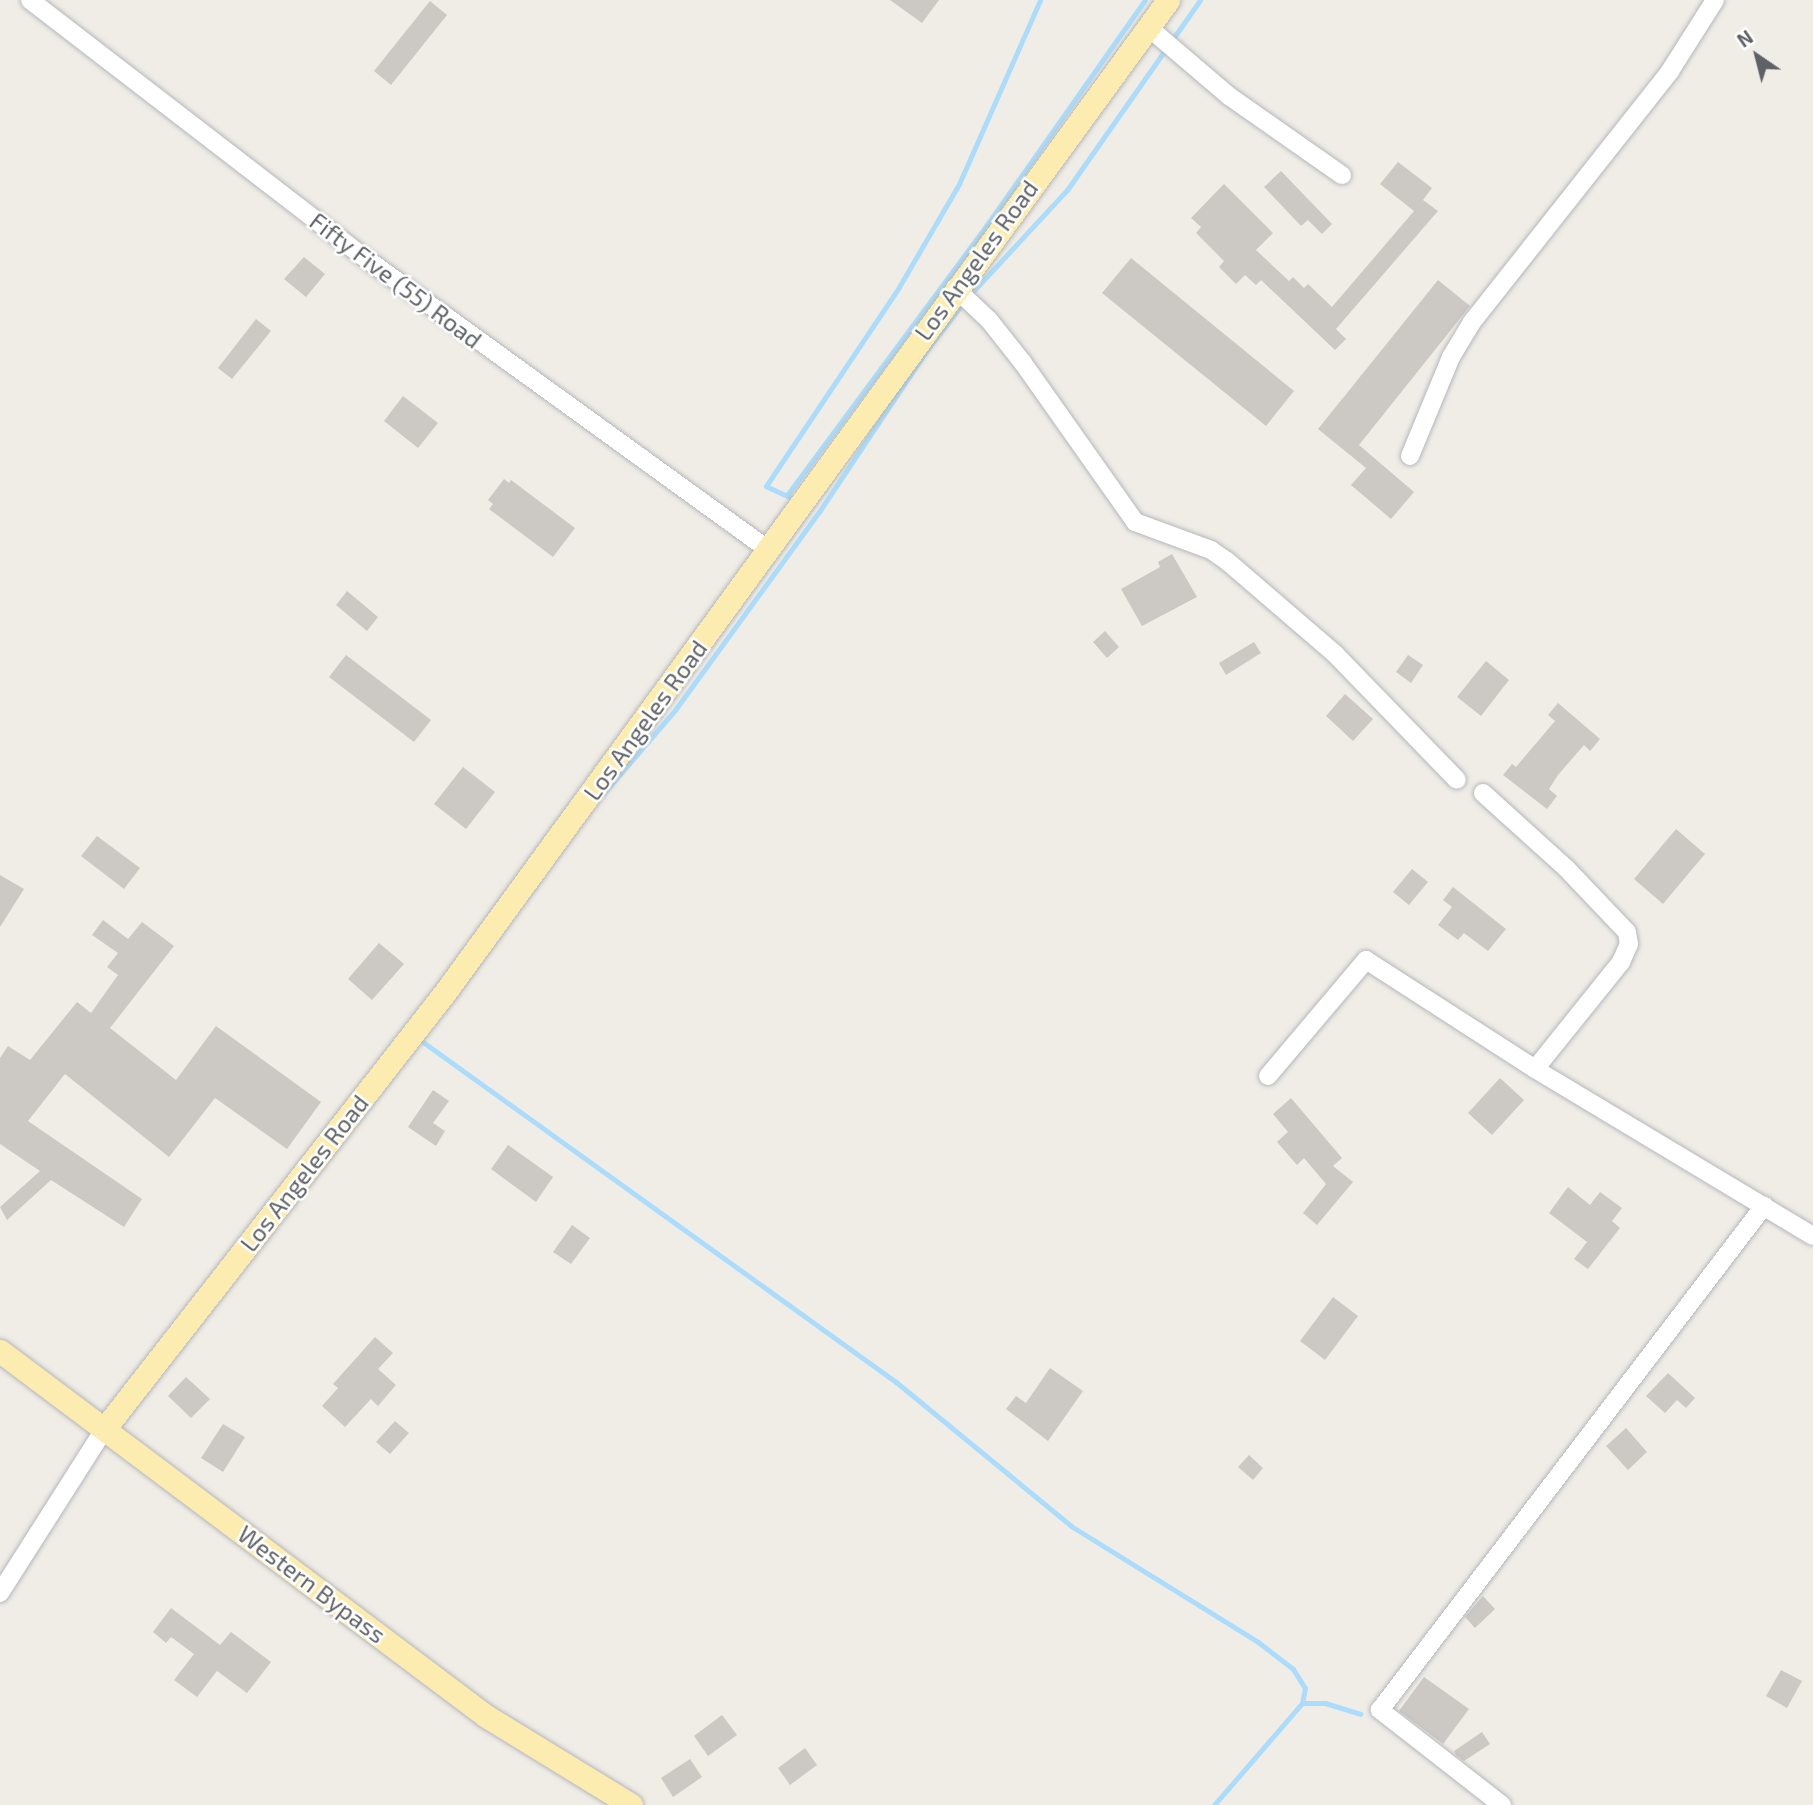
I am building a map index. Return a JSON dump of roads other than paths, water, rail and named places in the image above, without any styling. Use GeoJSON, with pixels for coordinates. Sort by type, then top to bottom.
{"type":"FeatureCollection","features":[{"type":"Feature","properties":{"kind":"main road","name":"Los Angeles Road"},"geometry":{"type":"LineString","coordinates":[[105,1429],[446,991],[770,551],[955,288],[1168,0]]}},
{"type":"Feature","properties":{"kind":"main road","name":"Western Bypass"},"geometry":{"type":"LineString","coordinates":[[0,1351],[486,1716],[631,1805]]}},
{"type":"Feature","properties":{"kind":"street","name":"Fifty Five (55) Road"},"geometry":{"type":"LineString","coordinates":[[30,0],[372,263],[770,551]]}},
{"type":"Feature","properties":{"kind":"street"},"geometry":{"type":"LineString","coordinates":[[1410,456],[1451,356],[1472,321],[1670,71],[1715,0]]}},
{"type":"Feature","properties":{"kind":"street"},"geometry":{"type":"LineString","coordinates":[[1148,27],[1229,96],[1342,175]]}},
{"type":"Feature","properties":{"kind":"street"},"geometry":{"type":"LineString","coordinates":[[955,288],[989,320],[1023,363],[1135,522],[1211,550],[1227,562],[1335,654],[1457,780]]}},
{"type":"Feature","properties":{"kind":"street"},"geometry":{"type":"LineString","coordinates":[[1483,793],[1566,868],[1627,932],[1629,944],[1621,962],[1535,1069]]}},
{"type":"Feature","properties":{"kind":"street"},"geometry":{"type":"LineString","coordinates":[[1268,1076],[1366,960],[1535,1069],[1813,1236]]}},
{"type":"Feature","properties":{"kind":"street"},"geometry":{"type":"LineString","coordinates":[[1502,1805],[1380,1710],[1763,1206]]}},
{"type":"Feature","properties":{"kind":"street"},"geometry":{"type":"LineString","coordinates":[[0,1593],[105,1429]]}},
{"type":"Feature","properties":{"kind":"waterway"},"geometry":{"type":"LineString","coordinates":[[798,501],[766,486],[899,287],[959,184],[1040,0]]}},
{"type":"Feature","properties":{"kind":"waterway"},"geometry":{"type":"LineString","coordinates":[[787,495],[986,226],[1145,0]]}},
{"type":"Feature","properties":{"kind":"waterway"},"geometry":{"type":"LineString","coordinates":[[602,795],[675,710],[819,512],[926,351],[966,299],[1067,190],[1200,0]]}},
{"type":"Feature","properties":{"kind":"waterway"},"geometry":{"type":"LineString","coordinates":[[416,1037],[896,1382],[1071,1526],[1258,1642],[1293,1669],[1305,1688],[1302,1703]]}},
{"type":"Feature","properties":{"kind":"waterway"},"geometry":{"type":"LineString","coordinates":[[1214,1805],[1302,1703],[1325,1703],[1360,1714]]}}]}
